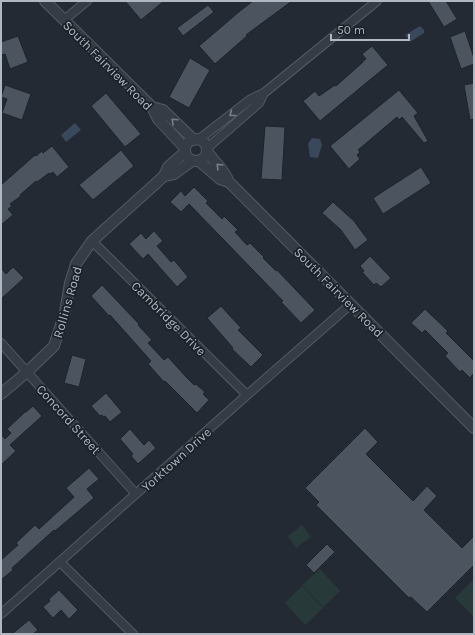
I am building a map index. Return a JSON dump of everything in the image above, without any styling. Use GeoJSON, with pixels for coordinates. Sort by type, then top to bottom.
{"type":"FeatureCollection","features":[{"type":"Feature","properties":{"kind":"street","name":"South Fairview Road"},"geometry":{"type":"LineString","coordinates":[[45,1],[152,107],[158,119],[185,150]]}},
{"type":"Feature","properties":{"kind":"street"},"geometry":{"type":"LineString","coordinates":[[64,20],[87,1]]}},
{"type":"Feature","properties":{"kind":"street"},"geometry":{"type":"LineString","coordinates":[[264,93],[259,103],[207,150],[204,157],[196,161],[188,157],[185,150],[189,142],[196,140],[251,99],[264,93],[377,1]]}},
{"type":"Feature","properties":{"kind":"street"},"geometry":{"type":"LineString","coordinates":[[152,107],[162,110],[196,140],[204,142],[211,158],[226,173],[229,182]]}},
{"type":"Feature","properties":{"kind":"street","name":"Rollins Road"},"geometry":{"type":"LineString","coordinates":[[1,394],[54,346],[65,312],[70,283],[76,264],[92,241],[164,176],[168,167],[185,150]]}},
{"type":"Feature","properties":{"kind":"street","name":"South Fairview Road"},"geometry":{"type":"LineString","coordinates":[[196,161],[220,179],[229,182],[474,428]]}},
{"type":"Feature","properties":{"kind":"street","name":"Rollins Road"},"geometry":{"type":"LineString","coordinates":[[164,176],[174,174],[196,161]]}},
{"type":"Feature","properties":{"kind":"street","name":"Cambridge Drive"},"geometry":{"type":"LineString","coordinates":[[92,241],[247,395]]}},
{"type":"Feature","properties":{"kind":"street","name":"Yorktown Drive"},"geometry":{"type":"LineString","coordinates":[[1,614],[351,304]]}},
{"type":"Feature","properties":{"kind":"street","name":"Concord Street"},"geometry":{"type":"LineString","coordinates":[[1,343],[136,494]]}},
{"type":"Feature","properties":{"kind":"street"},"geometry":{"type":"LineString","coordinates":[[60,562],[133,634]]}},
{"type":"Feature","properties":{"kind":"shaded area"},"geometry":{"type":"Polygon","coordinates":[[[302,525],[311,537],[296,548],[288,536],[302,525]]]}},
{"type":"Feature","properties":{"kind":"shaded area"},"geometry":{"type":"Polygon","coordinates":[[[320,569],[340,591],[323,607],[302,585],[320,569]]]}},
{"type":"Feature","properties":{"kind":"shaded area"},"geometry":{"type":"Polygon","coordinates":[[[474,579],[474,617],[455,598],[474,579]]]}},
{"type":"Feature","properties":{"kind":"shaded area"},"geometry":{"type":"Polygon","coordinates":[[[302,586],[323,608],[305,625],[285,603],[302,586]]]}},
{"type":"Feature","properties":{"kind":"water"},"geometry":{"type":"Polygon","coordinates":[[[420,26],[424,30],[424,33],[410,42],[405,35],[420,26]]]}},
{"type":"Feature","properties":{"kind":"water"},"geometry":{"type":"Polygon","coordinates":[[[75,123],[81,130],[66,142],[61,135],[75,123]]]}},
{"type":"Feature","properties":{"kind":"water"},"geometry":{"type":"Polygon","coordinates":[[[312,138],[320,139],[322,145],[318,158],[310,157],[308,144],[312,138]]]}},
{"type":"Feature","properties":{"kind":"building"},"geometry":{"type":"Polygon","coordinates":[[[125,1],[164,1],[141,20],[125,1]]]}},
{"type":"Feature","properties":{"kind":"building"},"geometry":{"type":"Polygon","coordinates":[[[253,1],[292,1],[246,35],[247,36],[215,64],[199,46],[253,1]]]}},
{"type":"Feature","properties":{"kind":"building"},"geometry":{"type":"Polygon","coordinates":[[[428,1],[446,1],[457,19],[444,27],[428,1]]]}},
{"type":"Feature","properties":{"kind":"building"},"geometry":{"type":"Polygon","coordinates":[[[208,5],[214,12],[183,36],[177,28],[208,5]]]}},
{"type":"Feature","properties":{"kind":"building"},"geometry":{"type":"Polygon","coordinates":[[[465,31],[474,58],[474,64],[461,69],[450,37],[465,31]]]}},
{"type":"Feature","properties":{"kind":"building"},"geometry":{"type":"Polygon","coordinates":[[[18,36],[28,62],[10,69],[5,54],[1,55],[1,42],[18,36]]]}},
{"type":"Feature","properties":{"kind":"building"},"geometry":{"type":"Polygon","coordinates":[[[372,46],[388,65],[320,121],[303,101],[315,91],[319,96],[335,85],[336,86],[366,59],[362,54],[372,46]]]}},
{"type":"Feature","properties":{"kind":"building"},"geometry":{"type":"Polygon","coordinates":[[[190,58],[210,70],[189,108],[169,97],[190,58]]]}},
{"type":"Feature","properties":{"kind":"building"},"geometry":{"type":"Polygon","coordinates":[[[474,83],[474,119],[470,120],[464,85],[474,83]]]}},
{"type":"Feature","properties":{"kind":"building"},"geometry":{"type":"Polygon","coordinates":[[[5,85],[31,94],[22,120],[2,113],[7,99],[1,97],[5,85]]]}},
{"type":"Feature","properties":{"kind":"building"},"geometry":{"type":"Polygon","coordinates":[[[399,90],[418,113],[414,116],[428,141],[424,143],[402,117],[399,120],[397,117],[358,150],[360,152],[357,155],[360,159],[349,169],[330,146],[399,90]]]}},
{"type":"Feature","properties":{"kind":"building"},"geometry":{"type":"Polygon","coordinates":[[[106,93],[141,134],[125,147],[91,106],[106,93]]]}},
{"type":"Feature","properties":{"kind":"building"},"geometry":{"type":"Polygon","coordinates":[[[265,126],[285,127],[282,180],[261,179],[265,126]]]}},
{"type":"Feature","properties":{"kind":"building"},"geometry":{"type":"Polygon","coordinates":[[[52,146],[69,167],[57,177],[53,172],[50,174],[49,173],[37,182],[36,181],[20,195],[21,196],[10,204],[12,206],[8,209],[13,215],[1,225],[1,185],[35,155],[36,156],[42,151],[43,153],[52,146]]]}},
{"type":"Feature","properties":{"kind":"building"},"geometry":{"type":"Polygon","coordinates":[[[121,150],[134,166],[93,200],[79,185],[121,150]]]}},
{"type":"Feature","properties":{"kind":"building"},"geometry":{"type":"Polygon","coordinates":[[[421,167],[431,183],[383,214],[373,198],[421,167]]]}},
{"type":"Feature","properties":{"kind":"building"},"geometry":{"type":"Polygon","coordinates":[[[194,187],[208,201],[206,203],[222,219],[224,216],[238,230],[235,232],[247,245],[250,243],[315,310],[301,323],[281,302],[283,301],[189,204],[181,212],[170,202],[181,191],[185,196],[194,187]]]}},
{"type":"Feature","properties":{"kind":"building"},"geometry":{"type":"Polygon","coordinates":[[[333,202],[354,221],[368,240],[355,250],[341,230],[322,213],[333,202]]]}},
{"type":"Feature","properties":{"kind":"building"},"geometry":{"type":"Polygon","coordinates":[[[154,231],[163,241],[157,246],[171,262],[174,260],[188,277],[177,287],[148,254],[143,259],[129,244],[141,233],[146,239],[154,231]]]}},
{"type":"Feature","properties":{"kind":"building"},"geometry":{"type":"Polygon","coordinates":[[[370,256],[391,278],[381,287],[376,283],[374,285],[362,272],[364,271],[360,266],[370,256]]]}},
{"type":"Feature","properties":{"kind":"building"},"geometry":{"type":"Polygon","coordinates":[[[13,267],[24,278],[1,299],[1,268],[6,274],[13,267]]]}},
{"type":"Feature","properties":{"kind":"building"},"geometry":{"type":"Polygon","coordinates":[[[102,285],[139,324],[138,325],[152,340],[148,343],[164,360],[168,357],[194,385],[196,384],[205,392],[203,394],[209,400],[197,413],[165,381],[164,382],[148,364],[151,361],[91,296],[102,285]]]}},
{"type":"Feature","properties":{"kind":"building"},"geometry":{"type":"Polygon","coordinates":[[[221,306],[241,328],[238,330],[263,355],[251,367],[232,349],[233,348],[207,318],[221,306]]]}},
{"type":"Feature","properties":{"kind":"building"},"geometry":{"type":"Polygon","coordinates":[[[425,309],[448,331],[446,333],[474,361],[474,373],[470,378],[462,370],[460,372],[445,356],[448,353],[425,330],[422,333],[411,323],[425,309]]]}},
{"type":"Feature","properties":{"kind":"building"},"geometry":{"type":"Polygon","coordinates":[[[72,355],[86,359],[79,387],[64,383],[72,355]]]}},
{"type":"Feature","properties":{"kind":"building"},"geometry":{"type":"Polygon","coordinates":[[[106,393],[122,412],[110,422],[105,416],[100,416],[91,406],[106,393]]]}},
{"type":"Feature","properties":{"kind":"building"},"geometry":{"type":"Polygon","coordinates":[[[33,406],[42,416],[10,445],[16,451],[1,465],[1,434],[5,439],[11,433],[7,429],[33,406]]]}},
{"type":"Feature","properties":{"kind":"building"},"geometry":{"type":"Polygon","coordinates":[[[365,428],[378,442],[366,454],[413,501],[427,486],[437,496],[424,510],[462,548],[474,536],[474,565],[427,612],[411,597],[409,598],[316,505],[319,502],[305,488],[365,428]]]}},
{"type":"Feature","properties":{"kind":"building"},"geometry":{"type":"Polygon","coordinates":[[[130,429],[144,445],[149,440],[156,448],[138,464],[131,456],[133,454],[120,439],[130,429]]]}},
{"type":"Feature","properties":{"kind":"building"},"geometry":{"type":"Polygon","coordinates":[[[89,468],[99,479],[87,489],[94,498],[55,531],[54,530],[1,580],[1,560],[18,545],[16,543],[35,525],[39,529],[74,497],[66,488],[89,468]]]}},
{"type":"Feature","properties":{"kind":"building"},"geometry":{"type":"Polygon","coordinates":[[[327,544],[335,552],[314,573],[306,565],[327,544]]]}},
{"type":"Feature","properties":{"kind":"building"},"geometry":{"type":"Polygon","coordinates":[[[59,590],[78,610],[69,619],[61,610],[53,618],[43,607],[59,590]]]}},
{"type":"Feature","properties":{"kind":"building"},"geometry":{"type":"Polygon","coordinates":[[[29,620],[38,630],[33,634],[12,634],[29,620]]]}}]}
